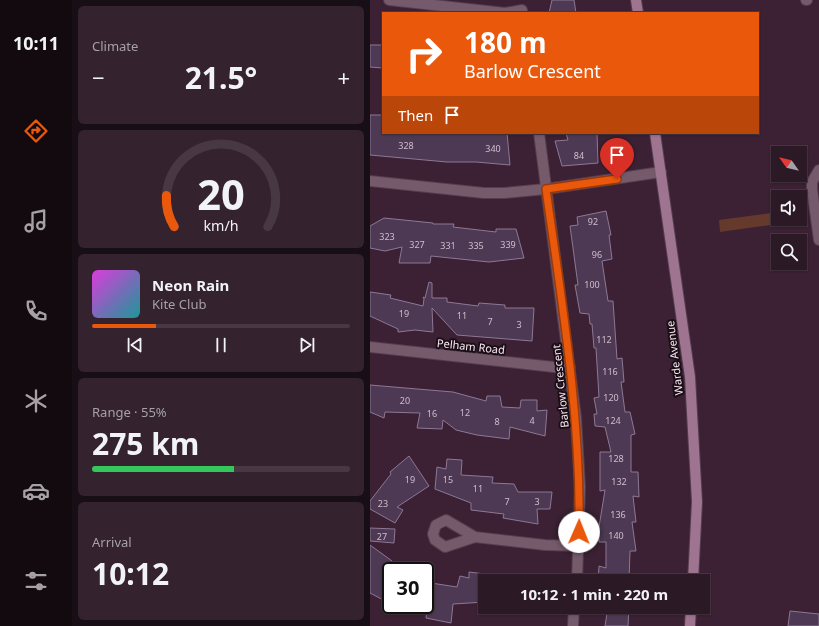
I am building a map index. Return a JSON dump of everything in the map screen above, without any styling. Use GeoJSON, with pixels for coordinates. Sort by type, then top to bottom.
{"type":"FeatureCollection","features":[{"type":"Feature","properties":{"kind":"main road"},"geometry":{"type":"LineString","coordinates":[[636,0],[638,12]]}},
{"type":"Feature","properties":{"kind":"main road","name":"Warde Avenue"},"geometry":{"type":"LineString","coordinates":[[655,134],[690,378],[697,502],[693,574]]}},
{"type":"Feature","properties":{"kind":"main road"},"geometry":{"type":"LineString","coordinates":[[690,626],[691,614]]}},
{"type":"Feature","properties":{"kind":"street"},"geometry":{"type":"LineString","coordinates":[[389,0],[495,12]]}},
{"type":"Feature","properties":{"kind":"street"},"geometry":{"type":"LineString","coordinates":[[508,12],[522,8]]}},
{"type":"Feature","properties":{"kind":"street","name":"Barlow Crescent"},"geometry":{"type":"LineString","coordinates":[[539,134],[570,367],[579,464],[577,574]]}},
{"type":"Feature","properties":{"kind":"street"},"geometry":{"type":"LineString","coordinates":[[819,170],[812,182],[819,240]]}},
{"type":"Feature","properties":{"kind":"street"},"geometry":{"type":"LineString","coordinates":[[370,181],[484,193],[504,193],[546,189],[661,172]]}},
{"type":"Feature","properties":{"kind":"street","name":"Pelham Road"},"geometry":{"type":"LineString","coordinates":[[370,347],[563,368],[570,367]]}},
{"type":"Feature","properties":{"kind":"street"},"geometry":{"type":"LineString","coordinates":[[475,537],[551,545],[579,546]]}},
{"type":"Feature","properties":{"kind":"street"},"geometry":{"type":"LineString","coordinates":[[572,626],[573,614]]}},
{"type":"Feature","properties":{"kind":"shaded area"},"geometry":{"type":"Polygon","coordinates":[[[771,213],[771,225],[720,232],[719,220],[771,213]]]}},
{"type":"Feature","properties":{"kind":"building"},"geometry":{"type":"Polygon","coordinates":[[[552,0],[574,0],[576,12],[549,12],[552,0]]]}},
{"type":"Feature","properties":{"kind":"building"},"geometry":{"type":"Polygon","coordinates":[[[370,45],[382,45],[382,68],[370,67],[370,45]]]}},
{"type":"Feature","properties":{"kind":"building"},"geometry":{"type":"Polygon","coordinates":[[[370,115],[382,115],[382,134],[507,134],[510,165],[476,162],[447,162],[370,155],[370,115]]]}},
{"type":"Feature","properties":{"kind":"building"},"geometry":{"type":"Polygon","coordinates":[[[566,134],[597,134],[598,163],[562,166],[555,141],[568,140],[566,134]]]}},
{"type":"Feature","properties":{"kind":"building"},"geometry":{"type":"Polygon","coordinates":[[[606,211],[611,235],[609,235],[612,259],[602,261],[608,301],[613,301],[617,359],[622,358],[624,382],[621,382],[625,412],[630,412],[635,434],[631,435],[631,472],[638,472],[639,497],[633,496],[636,522],[632,522],[636,551],[630,551],[629,574],[598,574],[599,566],[606,568],[606,542],[599,542],[599,527],[605,490],[600,491],[600,452],[611,452],[605,427],[595,426],[594,414],[597,414],[594,398],[599,397],[596,348],[594,348],[592,324],[590,324],[589,314],[580,313],[575,285],[578,285],[570,226],[578,225],[577,217],[606,211]]]}},
{"type":"Feature","properties":{"kind":"building"},"geometry":{"type":"Polygon","coordinates":[[[384,218],[433,224],[454,224],[453,227],[496,232],[496,229],[516,229],[524,258],[489,262],[431,256],[430,263],[399,263],[402,247],[385,251],[370,248],[370,226],[384,218]]]}},
{"type":"Feature","properties":{"kind":"building"},"geometry":{"type":"Polygon","coordinates":[[[429,282],[432,283],[432,298],[447,298],[447,302],[478,306],[479,303],[505,305],[505,308],[534,308],[532,341],[457,335],[432,308],[433,332],[415,330],[398,332],[398,329],[370,316],[370,292],[391,295],[390,298],[423,306],[423,297],[425,298],[429,282]]]}},
{"type":"Feature","properties":{"kind":"building"},"geometry":{"type":"Polygon","coordinates":[[[370,385],[453,392],[486,401],[487,396],[500,396],[502,407],[520,408],[521,400],[537,400],[537,411],[547,410],[545,436],[510,427],[509,439],[477,435],[456,430],[443,420],[442,429],[417,428],[420,413],[385,412],[384,418],[370,412],[370,385]]]}},
{"type":"Feature","properties":{"kind":"building"},"geometry":{"type":"Polygon","coordinates":[[[409,456],[429,486],[397,507],[403,510],[395,523],[370,509],[370,501],[391,474],[390,472],[409,456]]]}},
{"type":"Feature","properties":{"kind":"building"},"geometry":{"type":"Polygon","coordinates":[[[447,459],[462,460],[461,475],[493,477],[492,483],[514,484],[518,492],[552,492],[550,509],[537,509],[538,524],[503,518],[504,514],[471,510],[471,503],[435,489],[437,467],[446,469],[447,459]]]}},
{"type":"Feature","properties":{"kind":"building"},"geometry":{"type":"Polygon","coordinates":[[[370,528],[395,529],[394,543],[370,541],[370,528]]]}},
{"type":"Feature","properties":{"kind":"building"},"geometry":{"type":"Polygon","coordinates":[[[370,545],[393,562],[382,562],[382,599],[370,593],[370,545]]]}},
{"type":"Feature","properties":{"kind":"building"},"geometry":{"type":"Polygon","coordinates":[[[469,572],[485,574],[478,574],[478,602],[453,604],[451,623],[426,618],[427,614],[434,614],[434,583],[457,587],[460,576],[469,578],[469,572]]]}},
{"type":"Feature","properties":{"kind":"building"},"geometry":{"type":"Polygon","coordinates":[[[790,611],[819,614],[819,626],[788,626],[790,611]]]}},
{"type":"Feature","properties":{"kind":"building"},"geometry":{"type":"Polygon","coordinates":[[[607,614],[629,614],[628,626],[605,626],[607,614]]]}},
{"type":"Feature","properties":{"kind":"route"},"geometry":{"type":"LineString","coordinates":[[579,532],[580,487],[576,418],[546,189],[617,179]]}}]}
